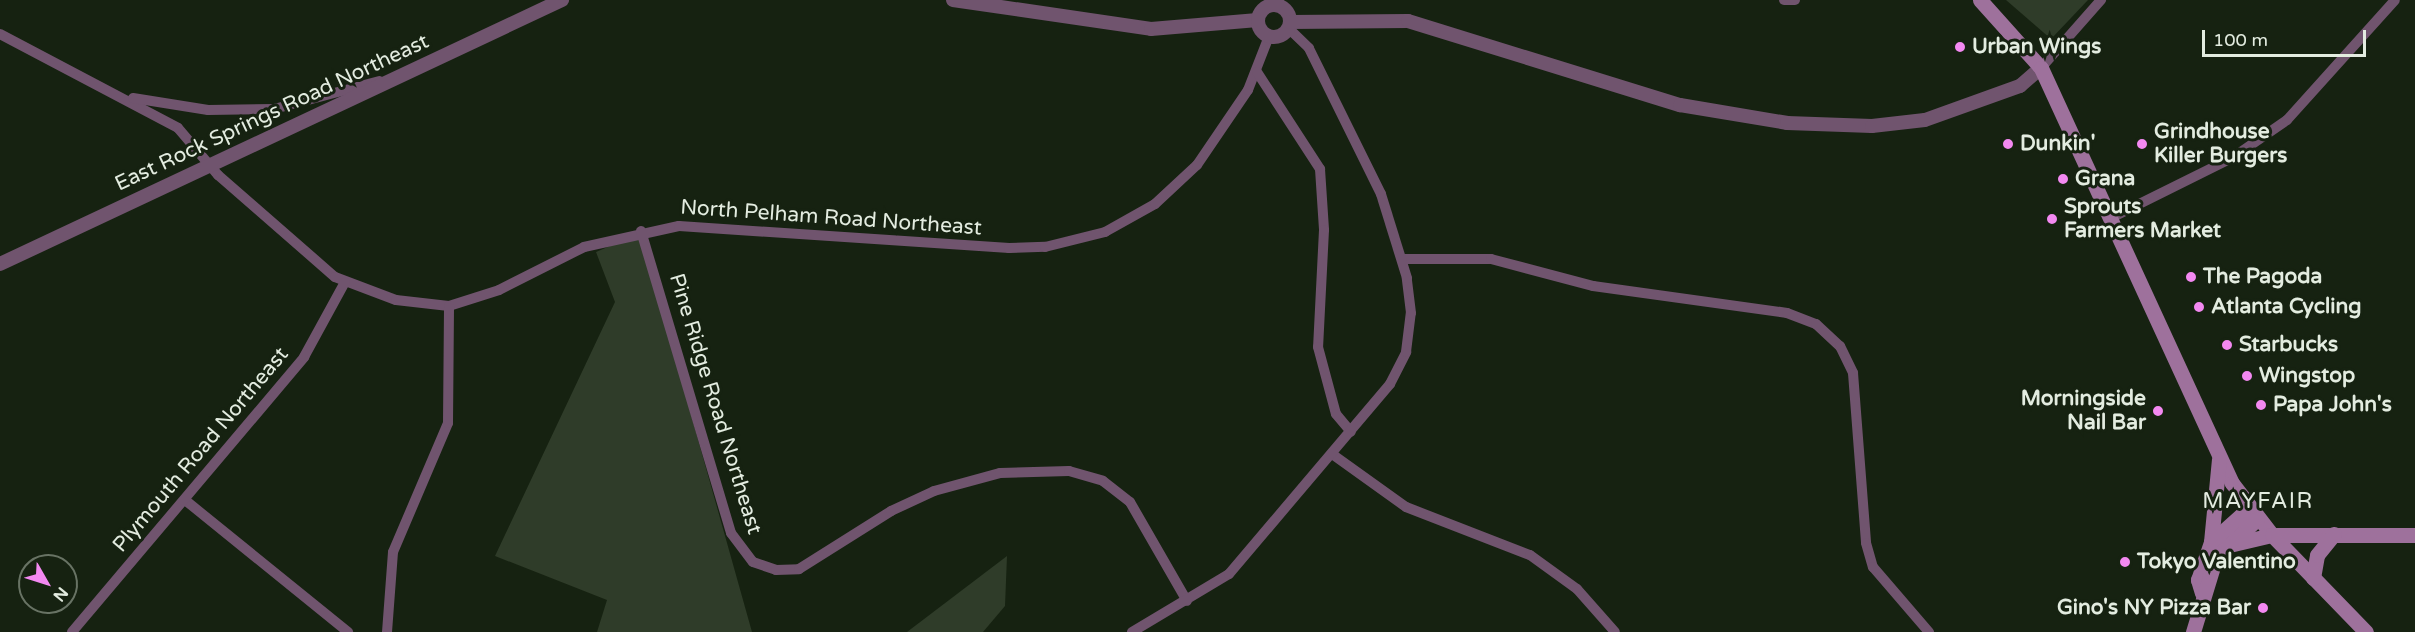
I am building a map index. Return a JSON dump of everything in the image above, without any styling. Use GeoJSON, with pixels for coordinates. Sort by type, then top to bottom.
{"type":"FeatureCollection","features":[{"type":"Feature","properties":{"kind":"main road"},"geometry":{"type":"LineString","coordinates":[[1980,0],[2042,68],[2113,217],[2219,459],[2253,513],[2366,632]]}},
{"type":"Feature","properties":{"kind":"main road"},"geometry":{"type":"LineString","coordinates":[[2218,544],[2219,459]]}},
{"type":"Feature","properties":{"kind":"main road"},"geometry":{"type":"LineString","coordinates":[[2193,632],[2202,593],[2198,580],[2218,544],[2253,513]]}},
{"type":"Feature","properties":{"kind":"main road"},"geometry":{"type":"LineString","coordinates":[[2313,578],[2317,555],[2334,534]]}},
{"type":"Feature","properties":{"kind":"main road"},"geometry":{"type":"LineString","coordinates":[[2218,544],[2272,535],[2415,535]]}},
{"type":"Feature","properties":{"kind":"street","name":"East Rock Springs Road Northeast"},"geometry":{"type":"LineString","coordinates":[[0,264],[562,0]]}},
{"type":"Feature","properties":{"kind":"street"},"geometry":{"type":"LineString","coordinates":[[953,0],[1151,29],[1258,20]]}},
{"type":"Feature","properties":{"kind":"street"},"geometry":{"type":"LineString","coordinates":[[1784,0],[1795,0]]}},
{"type":"Feature","properties":{"kind":"street"},"geometry":{"type":"LineString","coordinates":[[1258,20],[1269,36],[1289,25],[1408,21],[1680,105],[1787,123],[1872,126],[1926,120],[2020,86],[2042,68],[2101,0]]}},
{"type":"Feature","properties":{"kind":"street"},"geometry":{"type":"LineString","coordinates":[[2113,217],[2232,158],[2287,120],[2395,0]]}},
{"type":"Feature","properties":{"kind":"street"},"geometry":{"type":"LineString","coordinates":[[1132,632],[1229,574],[1390,384],[1406,352],[1411,314],[1403,259],[1343,110],[1309,48],[1289,25],[1278,2],[1265,7],[1258,20]]}},
{"type":"Feature","properties":{"kind":"street"},"geometry":{"type":"LineString","coordinates":[[0,34],[109,91],[167,106],[252,110],[280,108],[411,72]]}},
{"type":"Feature","properties":{"kind":"street","name":"North Pelham Road Northeast"},"geometry":{"type":"LineString","coordinates":[[109,91],[178,128],[218,175],[345,282],[396,300],[449,306],[499,290],[584,247],[641,231],[715,225],[1009,248],[1080,240],[1133,219],[1179,185],[1223,131],[1257,72],[1269,36]]}},
{"type":"Feature","properties":{"kind":"street"},"geometry":{"type":"LineString","coordinates":[[1257,72],[1320,169],[1324,230],[1318,347],[1336,414],[1351,432]]}},
{"type":"Feature","properties":{"kind":"street","name":"Pine Ridge Road Northeast"},"geometry":{"type":"LineString","coordinates":[[641,231],[731,532],[753,562],[776,570],[799,569],[891,511],[934,491],[1000,473],[1070,471],[1103,481],[1130,502],[1187,601]]}},
{"type":"Feature","properties":{"kind":"street"},"geometry":{"type":"LineString","coordinates":[[1403,259],[1491,259],[1593,286],[1787,313],[1816,324],[1840,346],[1853,373],[1866,543],[1873,567],[1929,632]]}},
{"type":"Feature","properties":{"kind":"street","name":"Plymouth Road Northeast"},"geometry":{"type":"LineString","coordinates":[[72,632],[304,357],[345,282]]}},
{"type":"Feature","properties":{"kind":"street"},"geometry":{"type":"LineString","coordinates":[[387,632],[393,552],[448,423],[449,306]]}},
{"type":"Feature","properties":{"kind":"street"},"geometry":{"type":"LineString","coordinates":[[1332,454],[1406,507],[1530,555],[1577,589],[1615,632]]}},
{"type":"Feature","properties":{"kind":"street"},"geometry":{"type":"LineString","coordinates":[[185,500],[348,632]]}},
{"type":"Feature","properties":{"kind":"green space"},"geometry":{"type":"Polygon","coordinates":[[[2006,0],[2088,0],[2051,39],[2006,0]]]}},
{"type":"Feature","properties":{"kind":"green space"},"geometry":{"type":"Polygon","coordinates":[[[640,233],[752,632],[597,632],[607,600],[495,556],[615,302],[596,252],[640,233]]]}},
{"type":"Feature","properties":{"kind":"green space"},"geometry":{"type":"Polygon","coordinates":[[[1007,556],[1005,606],[983,632],[907,632],[1007,556]]]}},
{"type":"Feature","properties":{"kind":"place","name":"Urban Wings"},"geometry":{"type":"Point","coordinates":[1960,47]}},
{"type":"Feature","properties":{"kind":"place","name":"Dunkin'"},"geometry":{"type":"Point","coordinates":[2008,144]}},
{"type":"Feature","properties":{"kind":"place","name":"Grindhouse Killer Burgers"},"geometry":{"type":"Point","coordinates":[2142,144]}},
{"type":"Feature","properties":{"kind":"place","name":"Grana"},"geometry":{"type":"Point","coordinates":[2063,179]}},
{"type":"Feature","properties":{"kind":"place","name":"Sprouts Farmers Market"},"geometry":{"type":"Point","coordinates":[2052,219]}},
{"type":"Feature","properties":{"kind":"place","name":"The Pagoda"},"geometry":{"type":"Point","coordinates":[2191,277]}},
{"type":"Feature","properties":{"kind":"place","name":"Atlanta Cycling"},"geometry":{"type":"Point","coordinates":[2199,307]}},
{"type":"Feature","properties":{"kind":"place","name":"Starbucks"},"geometry":{"type":"Point","coordinates":[2227,345]}},
{"type":"Feature","properties":{"kind":"place","name":"Wingstop"},"geometry":{"type":"Point","coordinates":[2247,376]}},
{"type":"Feature","properties":{"kind":"place","name":"Papa John's"},"geometry":{"type":"Point","coordinates":[2261,405]}},
{"type":"Feature","properties":{"kind":"place","name":"Morningside Nail Bar"},"geometry":{"type":"Point","coordinates":[2158,411]}},
{"type":"Feature","properties":{"kind":"place","name":"Tokyo Valentino"},"geometry":{"type":"Point","coordinates":[2125,562]}},
{"type":"Feature","properties":{"kind":"place","name":"Gino's NY Pizza Bar"},"geometry":{"type":"Point","coordinates":[2263,608]}},
{"type":"Feature","properties":{"kind":"district","name":"MAYFAIR"},"geometry":{"type":"Point","coordinates":[2258,502]}}]}
